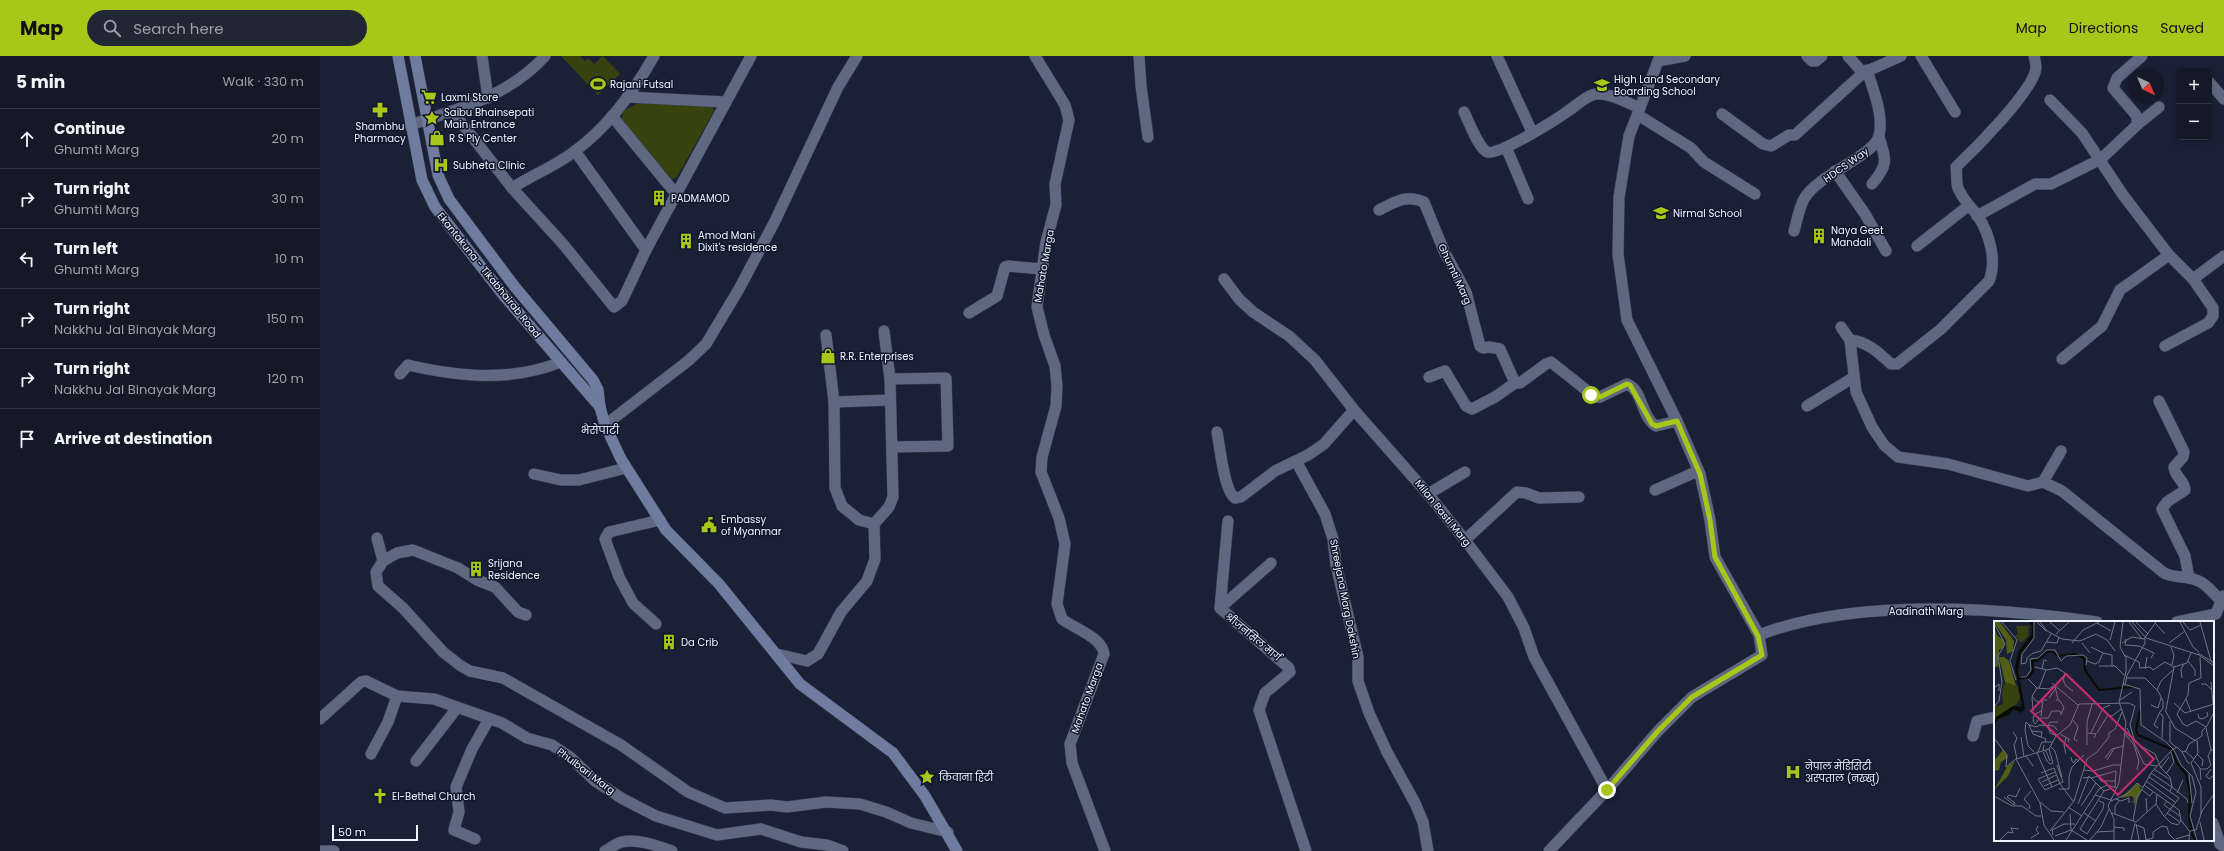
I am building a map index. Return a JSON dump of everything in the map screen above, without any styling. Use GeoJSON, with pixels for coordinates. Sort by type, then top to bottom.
{"type":"FeatureCollection","features":[{"type":"Feature","properties":{"kind":"main road","name":"Ekantakuna - Tikabhairab Road"},"geometry":{"type":"LineString","coordinates":[[398,56],[410,126],[422,180],[435,208],[504,296],[600,407]]}},
{"type":"Feature","properties":{"kind":"main road","name":"Ekantakuna - Tikabhairab Road"},"geometry":{"type":"LineString","coordinates":[[415,56],[426,120],[438,175],[449,199],[515,287],[593,380],[598,390],[600,407],[605,425],[626,468],[666,530],[719,584],[800,684],[893,753],[925,796],[948,832],[957,851]]}},
{"type":"Feature","properties":{"kind":"main road"},"geometry":{"type":"LineString","coordinates":[[504,296],[515,287]]}},
{"type":"Feature","properties":{"kind":"street"},"geometry":{"type":"LineString","coordinates":[[482,56],[488,98]]}},
{"type":"Feature","properties":{"kind":"street"},"geometry":{"type":"LineString","coordinates":[[410,126],[453,112],[505,90],[533,70],[545,56]]}},
{"type":"Feature","properties":{"kind":"street"},"geometry":{"type":"LineString","coordinates":[[512,188],[575,152],[612,116],[627,97],[654,56]]}},
{"type":"Feature","properties":{"kind":"street"},"geometry":{"type":"LineString","coordinates":[[453,112],[512,188],[563,244],[614,307],[622,301],[646,250],[751,56]]}},
{"type":"Feature","properties":{"kind":"street"},"geometry":{"type":"LineString","coordinates":[[605,425],[688,361],[706,344],[761,248],[838,87],[857,56]]}},
{"type":"Feature","properties":{"kind":"street","name":"Mahato Marga"},"geometry":{"type":"LineString","coordinates":[[1035,56],[1065,105],[1069,120],[1055,184],[1056,206],[1046,242],[1037,307],[1044,335],[1055,366],[1057,386],[1056,406],[1042,457],[1041,472],[1059,518],[1065,544],[1057,604],[1062,620],[1098,642],[1103,647],[1104,654],[1070,744],[1072,763],[1105,851]]}},
{"type":"Feature","properties":{"kind":"street"},"geometry":{"type":"LineString","coordinates":[[1139,56],[1141,86],[1148,137]]}},
{"type":"Feature","properties":{"kind":"street"},"geometry":{"type":"LineString","coordinates":[[1497,56],[1532,132]]}},
{"type":"Feature","properties":{"kind":"street"},"geometry":{"type":"LineString","coordinates":[[1550,851],[1607,790],[1658,731],[1692,697],[1762,655],[1758,636],[1715,557],[1710,520],[1698,471],[1677,421],[1627,320],[1619,262],[1619,197],[1629,136],[1659,59],[1685,56]]}},
{"type":"Feature","properties":{"kind":"street"},"geometry":{"type":"LineString","coordinates":[[1807,56],[1812,61],[1816,61],[1822,56]]}},
{"type":"Feature","properties":{"kind":"street"},"geometry":{"type":"LineString","coordinates":[[1848,56],[1865,72],[1879,109],[1879,137],[1886,160],[1884,170],[1872,184]]}},
{"type":"Feature","properties":{"kind":"street"},"geometry":{"type":"LineString","coordinates":[[1722,114],[1763,144],[1771,146],[1789,136],[1795,135],[1865,72],[1901,56]]}},
{"type":"Feature","properties":{"kind":"street"},"geometry":{"type":"LineString","coordinates":[[1921,56],[1955,112]]}},
{"type":"Feature","properties":{"kind":"street"},"geometry":{"type":"LineString","coordinates":[[1850,340],[1862,342],[1872,347],[1891,364],[1897,364],[1942,329],[1989,281],[1993,271],[1989,238],[1977,216],[1968,206],[1958,187],[1956,167],[1975,150],[2020,97],[2031,81],[2036,69],[2034,56]]}},
{"type":"Feature","properties":{"kind":"street"},"geometry":{"type":"LineString","coordinates":[[2138,124],[2136,115],[2113,88],[2117,78],[2142,56]]}},
{"type":"Feature","properties":{"kind":"street"},"geometry":{"type":"LineString","coordinates":[[2212,85],[2224,99]]}},
{"type":"Feature","properties":{"kind":"street"},"geometry":{"type":"LineString","coordinates":[[1464,112],[1480,145],[1490,153],[1506,147],[1549,124],[1595,94],[1605,94],[1639,112],[1691,148],[1704,162],[1755,194]]}},
{"type":"Feature","properties":{"kind":"street"},"geometry":{"type":"LineString","coordinates":[[627,97],[725,102]]}},
{"type":"Feature","properties":{"kind":"street"},"geometry":{"type":"LineString","coordinates":[[2050,100],[2082,133],[2101,159],[2123,195],[2169,255],[2193,279],[2208,298],[2213,308],[2213,316],[2208,323],[2165,346]]}},
{"type":"Feature","properties":{"kind":"street"},"geometry":{"type":"LineString","coordinates":[[1977,216],[2035,184],[2050,184],[2101,159],[2138,124],[2159,107]]}},
{"type":"Feature","properties":{"kind":"street"},"geometry":{"type":"LineString","coordinates":[[612,116],[676,194]]}},
{"type":"Feature","properties":{"kind":"street","name":"HDCS Way"},"geometry":{"type":"LineString","coordinates":[[1794,231],[1804,198],[1818,184],[1835,171],[1870,148],[1879,137]]}},
{"type":"Feature","properties":{"kind":"street"},"geometry":{"type":"LineString","coordinates":[[1506,147],[1528,199]]}},
{"type":"Feature","properties":{"kind":"street"},"geometry":{"type":"LineString","coordinates":[[575,152],[646,250]]}},
{"type":"Feature","properties":{"kind":"street"},"geometry":{"type":"LineString","coordinates":[[1835,171],[1865,214],[1886,251]]}},
{"type":"Feature","properties":{"kind":"street","name":"Ghumti Marg"},"geometry":{"type":"LineString","coordinates":[[1379,210],[1398,200],[1407,198],[1424,202],[1444,251],[1466,292],[1480,346],[1483,348],[1490,347],[1500,349],[1515,383]]}},
{"type":"Feature","properties":{"kind":"street"},"geometry":{"type":"LineString","coordinates":[[1917,246],[1968,206]]}},
{"type":"Feature","properties":{"kind":"street"},"geometry":{"type":"LineString","coordinates":[[2062,358],[2102,326],[2120,290],[2169,255]]}},
{"type":"Feature","properties":{"kind":"street"},"geometry":{"type":"LineString","coordinates":[[2193,279],[2224,256]]}},
{"type":"Feature","properties":{"kind":"street"},"geometry":{"type":"LineString","coordinates":[[969,313],[997,296],[1005,267],[1042,269]]}},
{"type":"Feature","properties":{"kind":"street","name":"Milan Basti Marg"},"geometry":{"type":"LineString","coordinates":[[1224,279],[1239,299],[1253,312],[1289,336],[1315,360],[1354,410],[1428,494],[1465,540],[1508,598],[1524,628],[1534,657],[1607,790]]}},
{"type":"Feature","properties":{"kind":"street"},"geometry":{"type":"LineString","coordinates":[[1841,327],[1850,340],[1856,392],[1872,427],[1884,445],[1898,457],[1948,464],[2028,486],[2043,482],[2062,490],[2164,573],[2173,577],[2189,578],[2204,584],[2222,598],[2216,614],[2182,621]]}},
{"type":"Feature","properties":{"kind":"street"},"geometry":{"type":"LineString","coordinates":[[777,654],[807,661],[818,654],[841,612],[867,581],[875,559],[874,524],[889,507],[893,497],[890,379],[884,331]]}},
{"type":"Feature","properties":{"kind":"street"},"geometry":{"type":"LineString","coordinates":[[826,335],[834,402],[835,488],[842,506],[859,520],[874,524]]}},
{"type":"Feature","properties":{"kind":"street"},"geometry":{"type":"LineString","coordinates":[[400,374],[408,365],[466,376],[518,375],[561,362]]}},
{"type":"Feature","properties":{"kind":"street"},"geometry":{"type":"LineString","coordinates":[[1429,378],[1445,371],[1466,406],[1472,409],[1495,397],[1515,383],[1520,383],[1551,362],[1595,397],[1600,397],[1627,384],[1630,385],[1636,393],[1648,419],[1656,426],[1677,421]]}},
{"type":"Feature","properties":{"kind":"street"},"geometry":{"type":"LineString","coordinates":[[1807,406],[1854,377]]}},
{"type":"Feature","properties":{"kind":"street"},"geometry":{"type":"LineString","coordinates":[[890,379],[946,378],[948,446],[892,446]]}},
{"type":"Feature","properties":{"kind":"street"},"geometry":{"type":"LineString","coordinates":[[834,402],[890,400]]}},
{"type":"Feature","properties":{"kind":"street"},"geometry":{"type":"LineString","coordinates":[[2159,401],[2184,452],[2183,457],[2174,467],[2174,470],[2185,486],[2185,490],[2166,502],[2162,509],[2185,556],[2189,578]]}},
{"type":"Feature","properties":{"kind":"street"},"geometry":{"type":"LineString","coordinates":[[1217,432],[1227,486],[1231,496],[1235,498],[1241,497],[1275,471],[1296,461],[1324,444],[1354,410]]}},
{"type":"Feature","properties":{"kind":"street"},"geometry":{"type":"LineString","coordinates":[[2043,482],[2061,451]]}},
{"type":"Feature","properties":{"kind":"street","name":"Shreejana Marg Dakshin"},"geometry":{"type":"LineString","coordinates":[[1296,461],[1325,514],[1333,539],[1336,565],[1358,658],[1358,681],[1362,694],[1387,752],[1416,803],[1423,822],[1428,851]]}},
{"type":"Feature","properties":{"kind":"street"},"geometry":{"type":"LineString","coordinates":[[534,474],[561,480],[580,480],[626,468]]}},
{"type":"Feature","properties":{"kind":"street"},"geometry":{"type":"LineString","coordinates":[[1655,490],[1698,471]]}},
{"type":"Feature","properties":{"kind":"street"},"geometry":{"type":"LineString","coordinates":[[1428,494],[1465,472]]}},
{"type":"Feature","properties":{"kind":"street"},"geometry":{"type":"LineString","coordinates":[[1465,540],[1517,492],[1539,498],[1578,497]]}},
{"type":"Feature","properties":{"kind":"street"},"geometry":{"type":"LineString","coordinates":[[656,624],[633,603],[619,577],[605,539],[609,532],[660,520]]}},
{"type":"Feature","properties":{"kind":"street","name":"श्रीजनसिल मार्ग"},"geometry":{"type":"LineString","coordinates":[[1228,521],[1220,608],[1289,668],[1290,672],[1265,693],[1259,710],[1306,851]]}},
{"type":"Feature","properties":{"kind":"street"},"geometry":{"type":"LineString","coordinates":[[377,538],[383,561]]}},
{"type":"Feature","properties":{"kind":"street"},"geometry":{"type":"LineString","coordinates":[[526,615],[518,612],[495,587],[477,580],[458,568],[413,550],[397,553],[383,561],[376,572],[378,586],[403,608],[452,660],[470,671],[503,678],[621,745],[688,792],[725,808],[771,805],[787,807],[826,802],[860,804],[886,812],[911,823],[948,832]]}},
{"type":"Feature","properties":{"kind":"street"},"geometry":{"type":"LineString","coordinates":[[1220,608],[1271,563]]}},
{"type":"Feature","properties":{"kind":"street","name":"Aadinath Marg"},"geometry":{"type":"LineString","coordinates":[[1758,636],[1797,624],[1872,610],[2009,613],[2087,621]]}},
{"type":"Feature","properties":{"kind":"street","name":"Phulbari Marg"},"geometry":{"type":"LineString","coordinates":[[320,719],[361,682],[366,681],[397,696],[434,699],[502,723],[528,738],[552,745],[570,757],[595,781],[623,799],[656,816],[717,835],[761,829],[801,842],[827,845],[843,851]]}},
{"type":"Feature","properties":{"kind":"street"},"geometry":{"type":"LineString","coordinates":[[371,754],[388,722],[397,696]]}},
{"type":"Feature","properties":{"kind":"street"},"geometry":{"type":"LineString","coordinates":[[416,760],[458,708]]}},
{"type":"Feature","properties":{"kind":"street"},"geometry":{"type":"LineString","coordinates":[[1973,736],[1978,721],[1994,717]]}},
{"type":"Feature","properties":{"kind":"street"},"geometry":{"type":"LineString","coordinates":[[475,839],[454,830],[459,812],[456,787],[472,749],[489,719]]}},
{"type":"Feature","properties":{"kind":"street"},"geometry":{"type":"LineString","coordinates":[[2214,826],[2220,844],[2224,847]]}},
{"type":"Feature","properties":{"kind":"street"},"geometry":{"type":"LineString","coordinates":[[605,851],[620,842],[628,840],[657,846],[672,851]]}},
{"type":"Feature","properties":{"kind":"street"},"geometry":{"type":"LineString","coordinates":[[320,851],[334,850]]}},
{"type":"Feature","properties":{"kind":"green space","name":"Rajani Futsal"},"geometry":{"type":"Polygon","coordinates":[[[561,56],[580,56],[585,61],[588,58],[594,64],[603,56],[620,74],[598,95],[561,56]]]}},
{"type":"Feature","properties":{"kind":"green space"},"geometry":{"type":"Polygon","coordinates":[[[638,103],[712,106],[714,111],[677,177],[672,179],[621,120],[623,111],[638,103]]]}},
{"type":"Feature","properties":{"kind":"place","name":"Rajani Futsal"},"geometry":{"type":"Point","coordinates":[598,84]}},
{"type":"Feature","properties":{"kind":"place","name":"High Land Secondary Boarding School"},"geometry":{"type":"Point","coordinates":[1602,85]}},
{"type":"Feature","properties":{"kind":"place","name":"Laxmi Store"},"geometry":{"type":"Point","coordinates":[429,97]}},
{"type":"Feature","properties":{"kind":"place","name":"Shambhu Pharmacy"},"geometry":{"type":"Point","coordinates":[380,110]}},
{"type":"Feature","properties":{"kind":"place","name":"Saibu Bhainsepati Main Entrance"},"geometry":{"type":"Point","coordinates":[432,118]}},
{"type":"Feature","properties":{"kind":"place","name":"R S Ply Center"},"geometry":{"type":"Point","coordinates":[437,138]}},
{"type":"Feature","properties":{"kind":"place","name":"Subheta Clinic"},"geometry":{"type":"Point","coordinates":[441,165]}},
{"type":"Feature","properties":{"kind":"place","name":"PADMAMOD"},"geometry":{"type":"Point","coordinates":[659,198]}},
{"type":"Feature","properties":{"kind":"place","name":"Nirmal School"},"geometry":{"type":"Point","coordinates":[1661,213]}},
{"type":"Feature","properties":{"kind":"place","name":"Naya Geet Mandali"},"geometry":{"type":"Point","coordinates":[1819,236]}},
{"type":"Feature","properties":{"kind":"place","name":"Amod Mani Dixit's residence"},"geometry":{"type":"Point","coordinates":[686,241]}},
{"type":"Feature","properties":{"kind":"place","name":"R.R. Enterprises"},"geometry":{"type":"Point","coordinates":[828,356]}},
{"type":"Feature","properties":{"kind":"place","name":"Embassy of Myanmar"},"geometry":{"type":"Point","coordinates":[709,525]}},
{"type":"Feature","properties":{"kind":"place","name":"Srijana Residence"},"geometry":{"type":"Point","coordinates":[476,569]}},
{"type":"Feature","properties":{"kind":"place","name":"Da Crib"},"geometry":{"type":"Point","coordinates":[669,642]}},
{"type":"Feature","properties":{"kind":"place","name":"नेपाल मेडिसिटी अस्पताल (नख्खु)"},"geometry":{"type":"Point","coordinates":[1793,772]}},
{"type":"Feature","properties":{"kind":"place","name":"किवाना हिटी"},"geometry":{"type":"Point","coordinates":[927,777]}},
{"type":"Feature","properties":{"kind":"place","name":"El-Bethel Church"},"geometry":{"type":"Point","coordinates":[380,796]}},
{"type":"Feature","properties":{"kind":"district","name":"भैसेपाटी"},"geometry":{"type":"Point","coordinates":[600,430]}},
{"type":"Feature","properties":{"kind":"route"},"geometry":{"type":"LineString","coordinates":[[1591,395],[1600,397],[1627,384],[1630,385],[1636,393],[1648,419],[1652,424],[1656,426],[1677,421],[1700,474],[1710,520],[1715,557],[1758,636],[1762,655],[1737,672],[1692,697],[1658,731],[1607,790]]}}]}
